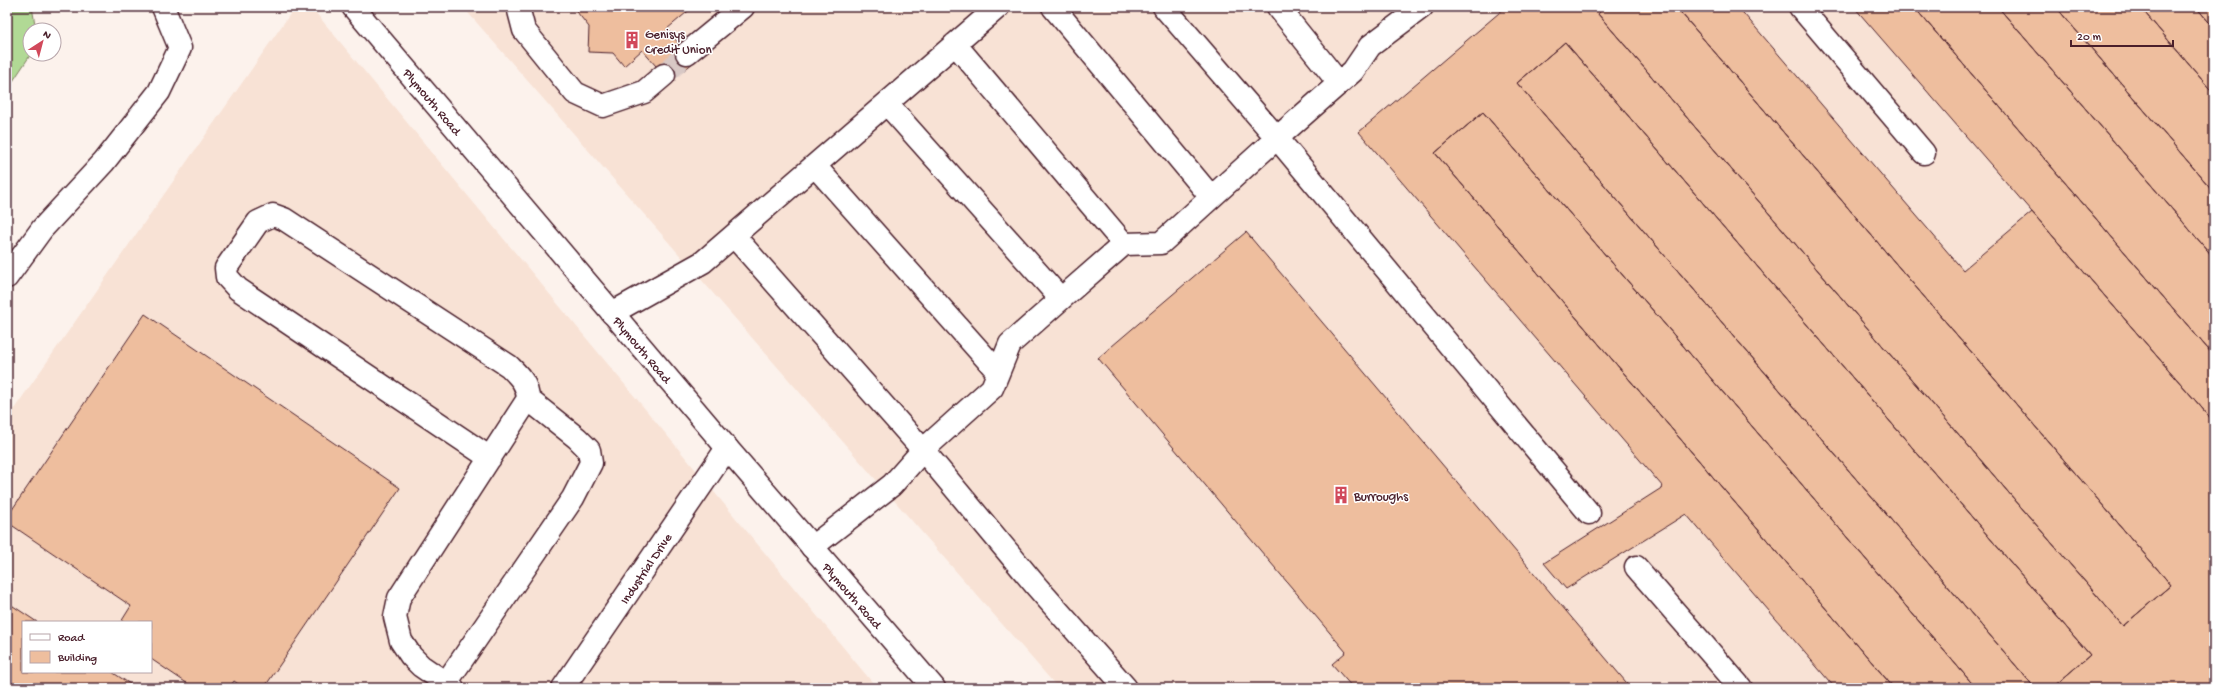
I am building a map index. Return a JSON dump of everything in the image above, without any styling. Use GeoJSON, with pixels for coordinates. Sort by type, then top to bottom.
{"type":"FeatureCollection","features":[{"type":"Feature","properties":{"kind":"main road"},"geometry":{"type":"LineString","coordinates":[[7,278],[42,229],[104,162],[159,92],[180,48],[163,7]]}},
{"type":"Feature","properties":{"kind":"main road","name":"Plymouth Road"},"geometry":{"type":"LineString","coordinates":[[354,7],[612,313],[934,688]]}},
{"type":"Feature","properties":{"kind":"main road"},"geometry":{"type":"LineString","coordinates":[[518,7],[524,30],[576,93],[603,106],[644,92],[664,75]]}},
{"type":"Feature","properties":{"kind":"main road"},"geometry":{"type":"LineString","coordinates":[[687,53],[743,7]]}},
{"type":"Feature","properties":{"kind":"main road"},"geometry":{"type":"LineString","coordinates":[[612,313],[703,262],[998,7]]}},
{"type":"Feature","properties":{"kind":"main road"},"geometry":{"type":"LineString","coordinates":[[1053,7],[1211,198]]}},
{"type":"Feature","properties":{"kind":"main road"},"geometry":{"type":"LineString","coordinates":[[1164,7],[1277,138],[1589,514]]}},
{"type":"Feature","properties":{"kind":"main road"},"geometry":{"type":"LineString","coordinates":[[1278,7],[1339,83]]}},
{"type":"Feature","properties":{"kind":"main road"},"geometry":{"type":"LineString","coordinates":[[812,547],[892,485],[923,450],[992,388],[1010,344],[1124,244],[1161,243],[1353,71],[1370,46],[1422,7]]}},
{"type":"Feature","properties":{"kind":"main road"},"geometry":{"type":"LineString","coordinates":[[1800,7],[1924,153]]}},
{"type":"Feature","properties":{"kind":"main road"},"geometry":{"type":"LineString","coordinates":[[955,44],[1124,244]]}},
{"type":"Feature","properties":{"kind":"main road"},"geometry":{"type":"LineString","coordinates":[[887,104],[1061,299]]}},
{"type":"Feature","properties":{"kind":"main road"},"geometry":{"type":"LineString","coordinates":[[815,166],[998,372]]}},
{"type":"Feature","properties":{"kind":"main road"},"geometry":{"type":"LineString","coordinates":[[490,458],[238,289],[227,277],[226,268],[258,222],[273,215],[284,219],[509,366],[524,381],[528,399],[578,438],[589,450],[590,464],[573,498],[449,686],[411,656],[401,641],[395,618],[399,598],[490,458],[528,399]]}},
{"type":"Feature","properties":{"kind":"main road"},"geometry":{"type":"LineString","coordinates":[[734,236],[923,450],[1037,587],[1126,688]]}},
{"type":"Feature","properties":{"kind":"main road","name":"Industrial Drive"},"geometry":{"type":"LineString","coordinates":[[563,688],[727,448]]}},
{"type":"Feature","properties":{"kind":"main road"},"geometry":{"type":"LineString","coordinates":[[1636,567],[1741,688]]}},
{"type":"Feature","properties":{"kind":"shaded area"},"geometry":{"type":"Polygon","coordinates":[[[295,7],[311,7],[877,688],[7,688],[7,419],[295,7]]]}},
{"type":"Feature","properties":{"kind":"shaded area"},"geometry":{"type":"Polygon","coordinates":[[[463,7],[2214,7],[2214,688],[1058,688],[463,7]]]}},
{"type":"Feature","properties":{"kind":"green space"},"geometry":{"type":"Polygon","coordinates":[[[7,7],[32,7],[35,22],[22,22],[22,62],[26,62],[7,90],[7,7]]]}},
{"type":"Feature","properties":{"kind":"building","name":"Genisys Credit Union"},"geometry":{"type":"Polygon","coordinates":[[[573,7],[693,7],[667,29],[694,62],[670,82],[642,50],[624,66],[613,53],[588,52],[589,27],[573,7]]]}},
{"type":"Feature","properties":{"kind":"building"},"geometry":{"type":"Polygon","coordinates":[[[1506,7],[1605,7],[1598,14],[2123,626],[2171,585],[1676,7],[1738,7],[1963,270],[2032,212],[2214,422],[2214,679],[2204,688],[2052,688],[2090,655],[1565,42],[1517,83],[2035,688],[1976,688],[1483,112],[1435,153],[1894,688],[1835,688],[1686,514],[1566,589],[1544,563],[1663,487],[1359,132],[1506,7]]]}},
{"type":"Feature","properties":{"kind":"building"},"geometry":{"type":"Polygon","coordinates":[[[1605,7],[1676,7],[2171,585],[2123,626],[1598,14],[1605,7]]]}},
{"type":"Feature","properties":{"kind":"building"},"geometry":{"type":"Polygon","coordinates":[[[1854,7],[1914,7],[2214,356],[2214,422],[1854,7]]]}},
{"type":"Feature","properties":{"kind":"building"},"geometry":{"type":"Polygon","coordinates":[[[1914,7],[1998,7],[2214,258],[2214,356],[1914,7]]]}},
{"type":"Feature","properties":{"kind":"building"},"geometry":{"type":"Polygon","coordinates":[[[1998,7],[2056,7],[2214,192],[2214,258],[1998,7]]]}},
{"type":"Feature","properties":{"kind":"building"},"geometry":{"type":"Polygon","coordinates":[[[2056,7],[2140,7],[2214,94],[2214,192],[2056,7]]]}},
{"type":"Feature","properties":{"kind":"building"},"geometry":{"type":"Polygon","coordinates":[[[2140,7],[2196,7],[2214,28],[2214,94],[2140,7]]]}},
{"type":"Feature","properties":{"kind":"building"},"geometry":{"type":"Polygon","coordinates":[[[2196,7],[2214,7],[2214,28],[2196,7]]]}},
{"type":"Feature","properties":{"kind":"building"},"geometry":{"type":"Polygon","coordinates":[[[1565,42],[2090,655],[2052,688],[2035,688],[1517,83],[1565,42]]]}},
{"type":"Feature","properties":{"kind":"building"},"geometry":{"type":"Polygon","coordinates":[[[1483,112],[1976,688],[1894,688],[1435,153],[1483,112]]]}},
{"type":"Feature","properties":{"kind":"building","name":"Burroughs"},"geometry":{"type":"Polygon","coordinates":[[[1246,232],[1631,688],[1353,688],[1332,664],[1346,652],[1098,358],[1246,232]]]}},
{"type":"Feature","properties":{"kind":"building"},"geometry":{"type":"Polygon","coordinates":[[[145,314],[400,488],[264,688],[244,688],[234,681],[229,688],[194,688],[152,660],[152,621],[122,621],[131,606],[7,522],[7,517],[145,314]]]}},
{"type":"Feature","properties":{"kind":"building"},"geometry":{"type":"Polygon","coordinates":[[[7,602],[36,621],[22,621],[22,673],[114,673],[136,688],[7,688],[7,602]]]}},
{"type":"Feature","properties":{"kind":"tunnel"},"geometry":{"type":"LineString","coordinates":[[664,75],[687,53]]}},
{"type":"Feature","properties":{"kind":"place","name":"Genisys Credit Union"},"geometry":{"type":"Point","coordinates":[632,40]}},
{"type":"Feature","properties":{"kind":"place","name":"Burroughs"},"geometry":{"type":"Point","coordinates":[1341,495]}}]}
